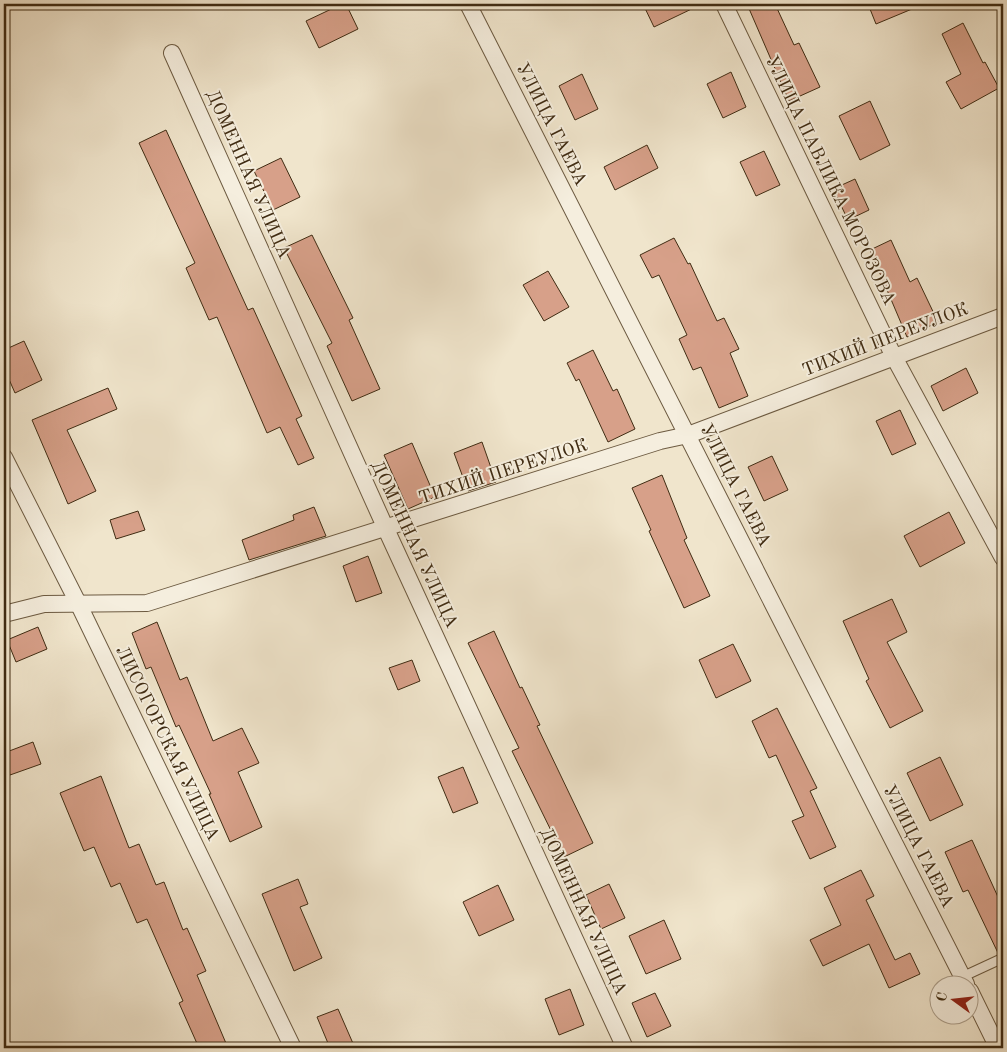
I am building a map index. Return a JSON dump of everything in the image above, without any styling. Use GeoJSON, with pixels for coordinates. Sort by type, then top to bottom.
{"type":"FeatureCollection","features":[{"type":"Feature","properties":{"kind":"street","name":"УЛИЦА ГАЕВА"},"geometry":{"type":"LineString","coordinates":[[468,4],[961,974]]}},
{"type":"Feature","properties":{"kind":"street","name":"УЛИЦА ПАВЛИКА МОРОЗОВА"},"geometry":{"type":"LineString","coordinates":[[724,4],[894,356],[1003,558]]}},
{"type":"Feature","properties":{"kind":"street","name":"ДОМЕННАЯ УЛИЦА"},"geometry":{"type":"LineString","coordinates":[[172,53],[386,529],[625,1048]]}},
{"type":"Feature","properties":{"kind":"street","name":"ТИХИЙ ПЕРЕУЛОК"},"geometry":{"type":"LineString","coordinates":[[4,614],[44,604],[147,603],[660,441],[688,435],[1003,316]]}},
{"type":"Feature","properties":{"kind":"street","name":"ЛИСОГОРСКАЯ УЛИЦА"},"geometry":{"type":"LineString","coordinates":[[4,457],[78,603],[293,1048]]}},
{"type":"Feature","properties":{"kind":"street","name":"УЛИЦА ГАЕВА"},"geometry":{"type":"LineString","coordinates":[[980,1012],[998,1048]]}},
{"type":"Feature","properties":{"kind":"lane"},"geometry":{"type":"LineString","coordinates":[[980,974],[1003,958]]}},
{"type":"Feature","properties":{"kind":"building"},"geometry":{"type":"Polygon","coordinates":[[[342,4],[346,4],[358,29],[319,48],[306,21],[342,4]]]}},
{"type":"Feature","properties":{"kind":"building"},"geometry":{"type":"Polygon","coordinates":[[[643,4],[702,4],[654,27],[643,4]]]}},
{"type":"Feature","properties":{"kind":"building"},"geometry":{"type":"Polygon","coordinates":[[[747,4],[775,4],[794,45],[799,43],[820,87],[789,101],[747,4]]]}},
{"type":"Feature","properties":{"kind":"building"},"geometry":{"type":"Polygon","coordinates":[[[868,4],[924,4],[876,24],[868,4]]]}},
{"type":"Feature","properties":{"kind":"building"},"geometry":{"type":"Polygon","coordinates":[[[963,23],[983,63],[985,62],[999,88],[961,109],[946,82],[961,74],[942,34],[963,23]]]}},
{"type":"Feature","properties":{"kind":"building"},"geometry":{"type":"Polygon","coordinates":[[[731,72],[746,107],[723,118],[707,84],[731,72]]]}},
{"type":"Feature","properties":{"kind":"building"},"geometry":{"type":"Polygon","coordinates":[[[582,74],[598,109],[575,120],[559,86],[582,74]]]}},
{"type":"Feature","properties":{"kind":"building"},"geometry":{"type":"Polygon","coordinates":[[[870,101],[890,145],[860,160],[839,116],[870,101]]]}},
{"type":"Feature","properties":{"kind":"building"},"geometry":{"type":"Polygon","coordinates":[[[166,130],[248,310],[253,308],[302,416],[296,419],[314,458],[298,465],[280,427],[267,433],[217,317],[209,320],[186,268],[195,263],[139,143],[166,130]]]}},
{"type":"Feature","properties":{"kind":"building"},"geometry":{"type":"Polygon","coordinates":[[[647,145],[658,168],[615,190],[604,167],[647,145]]]}},
{"type":"Feature","properties":{"kind":"building"},"geometry":{"type":"Polygon","coordinates":[[[764,151],[780,185],[756,196],[740,162],[764,151]]]}},
{"type":"Feature","properties":{"kind":"building"},"geometry":{"type":"Polygon","coordinates":[[[281,158],[300,197],[273,210],[254,171],[281,158]]]}},
{"type":"Feature","properties":{"kind":"building"},"geometry":{"type":"Polygon","coordinates":[[[855,179],[869,210],[848,220],[833,189],[855,179]]]}},
{"type":"Feature","properties":{"kind":"building"},"geometry":{"type":"Polygon","coordinates":[[[312,235],[353,318],[349,320],[380,389],[352,401],[327,346],[332,343],[284,248],[312,235]]]}},
{"type":"Feature","properties":{"kind":"building"},"geometry":{"type":"Polygon","coordinates":[[[674,238],[688,264],[690,263],[717,321],[724,318],[739,349],[730,353],[748,396],[719,408],[701,367],[693,370],[679,339],[687,335],[659,275],[652,278],[640,255],[674,238]]]}},
{"type":"Feature","properties":{"kind":"building"},"geometry":{"type":"Polygon","coordinates":[[[891,240],[910,282],[917,278],[938,322],[907,337],[870,250],[891,240]]]}},
{"type":"Feature","properties":{"kind":"building"},"geometry":{"type":"Polygon","coordinates":[[[548,271],[569,307],[544,321],[523,285],[548,271]]]}},
{"type":"Feature","properties":{"kind":"building"},"geometry":{"type":"Polygon","coordinates":[[[24,341],[42,380],[15,393],[4,368],[4,350],[24,341]]]}},
{"type":"Feature","properties":{"kind":"building"},"geometry":{"type":"Polygon","coordinates":[[[593,350],[613,391],[617,389],[635,429],[608,442],[579,379],[576,381],[567,363],[593,350]]]}},
{"type":"Feature","properties":{"kind":"building"},"geometry":{"type":"Polygon","coordinates":[[[966,368],[978,393],[943,411],[931,386],[966,368]]]}},
{"type":"Feature","properties":{"kind":"building"},"geometry":{"type":"Polygon","coordinates":[[[108,388],[117,409],[67,430],[96,491],[68,504],[32,420],[108,388]]]}},
{"type":"Feature","properties":{"kind":"building"},"geometry":{"type":"Polygon","coordinates":[[[900,410],[916,444],[892,455],[876,421],[900,410]]]}},
{"type":"Feature","properties":{"kind":"building"},"geometry":{"type":"Polygon","coordinates":[[[482,442],[496,482],[468,491],[454,453],[482,442]]]}},
{"type":"Feature","properties":{"kind":"building"},"geometry":{"type":"Polygon","coordinates":[[[412,443],[435,497],[408,509],[384,455],[412,443]]]}},
{"type":"Feature","properties":{"kind":"building"},"geometry":{"type":"Polygon","coordinates":[[[772,456],[788,490],[764,501],[748,467],[772,456]]]}},
{"type":"Feature","properties":{"kind":"building"},"geometry":{"type":"Polygon","coordinates":[[[662,475],[687,538],[684,540],[710,596],[684,608],[632,488],[662,475]]]}},
{"type":"Feature","properties":{"kind":"building"},"geometry":{"type":"Polygon","coordinates":[[[314,507],[326,536],[249,560],[242,540],[294,520],[293,515],[314,507]]]}},
{"type":"Feature","properties":{"kind":"building"},"geometry":{"type":"Polygon","coordinates":[[[138,511],[145,530],[116,539],[110,520],[138,511]]]}},
{"type":"Feature","properties":{"kind":"building"},"geometry":{"type":"Polygon","coordinates":[[[949,512],[965,543],[920,567],[904,536],[949,512]]]}},
{"type":"Feature","properties":{"kind":"building"},"geometry":{"type":"Polygon","coordinates":[[[368,556],[382,593],[356,602],[343,566],[368,556]]]}},
{"type":"Feature","properties":{"kind":"building"},"geometry":{"type":"Polygon","coordinates":[[[892,599],[907,632],[887,642],[923,711],[890,728],[866,681],[869,679],[843,621],[892,599]]]}},
{"type":"Feature","properties":{"kind":"building"},"geometry":{"type":"Polygon","coordinates":[[[157,622],[180,680],[187,677],[213,741],[242,728],[259,763],[238,772],[262,827],[230,842],[209,794],[211,794],[179,725],[176,727],[151,667],[146,669],[132,633],[157,622]]]}},
{"type":"Feature","properties":{"kind":"building"},"geometry":{"type":"Polygon","coordinates":[[[38,627],[47,649],[16,662],[7,640],[38,627]]]}},
{"type":"Feature","properties":{"kind":"building"},"geometry":{"type":"Polygon","coordinates":[[[494,631],[520,688],[522,687],[540,725],[537,726],[593,843],[564,857],[512,751],[519,748],[468,643],[494,631]]]}},
{"type":"Feature","properties":{"kind":"building"},"geometry":{"type":"Polygon","coordinates":[[[733,644],[751,681],[716,698],[699,660],[733,644]]]}},
{"type":"Feature","properties":{"kind":"building"},"geometry":{"type":"Polygon","coordinates":[[[412,660],[420,681],[398,690],[389,668],[412,660]]]}},
{"type":"Feature","properties":{"kind":"building"},"geometry":{"type":"Polygon","coordinates":[[[777,708],[817,788],[810,791],[836,847],[810,859],[792,821],[804,816],[776,755],[769,758],[752,721],[777,708]]]}},
{"type":"Feature","properties":{"kind":"building"},"geometry":{"type":"Polygon","coordinates":[[[33,742],[41,764],[10,775],[4,753],[33,742]]]}},
{"type":"Feature","properties":{"kind":"building"},"geometry":{"type":"Polygon","coordinates":[[[940,757],[963,805],[930,821],[907,773],[940,757]]]}},
{"type":"Feature","properties":{"kind":"building"},"geometry":{"type":"Polygon","coordinates":[[[463,767],[478,803],[453,813],[438,777],[463,767]]]}},
{"type":"Feature","properties":{"kind":"building"},"geometry":{"type":"Polygon","coordinates":[[[101,776],[129,848],[139,844],[156,885],[164,882],[183,930],[187,928],[206,971],[197,975],[228,1048],[199,1048],[179,1003],[183,1001],[147,919],[137,923],[120,883],[111,887],[94,847],[84,851],[60,793],[101,776]]]}},
{"type":"Feature","properties":{"kind":"building"},"geometry":{"type":"Polygon","coordinates":[[[972,840],[998,897],[1003,894],[1003,952],[998,953],[968,890],[963,892],[945,852],[972,840]]]}},
{"type":"Feature","properties":{"kind":"building"},"geometry":{"type":"Polygon","coordinates":[[[861,870],[874,896],[866,900],[895,960],[910,953],[920,974],[889,988],[869,944],[823,966],[810,940],[841,925],[824,888],[861,870]]]}},
{"type":"Feature","properties":{"kind":"building"},"geometry":{"type":"Polygon","coordinates":[[[298,879],[308,904],[300,907],[322,958],[294,971],[262,894],[298,879]]]}},
{"type":"Feature","properties":{"kind":"building"},"geometry":{"type":"Polygon","coordinates":[[[609,884],[625,918],[601,929],[586,895],[609,884]]]}},
{"type":"Feature","properties":{"kind":"building"},"geometry":{"type":"Polygon","coordinates":[[[498,885],[514,920],[479,936],[463,902],[498,885]]]}},
{"type":"Feature","properties":{"kind":"building"},"geometry":{"type":"Polygon","coordinates":[[[664,920],[681,959],[646,974],[629,936],[664,920]]]}},
{"type":"Feature","properties":{"kind":"building"},"geometry":{"type":"Polygon","coordinates":[[[570,989],[584,1025],[559,1035],[545,999],[570,989]]]}},
{"type":"Feature","properties":{"kind":"building"},"geometry":{"type":"Polygon","coordinates":[[[655,993],[671,1026],[647,1037],[632,1003],[655,993]]]}},
{"type":"Feature","properties":{"kind":"building"},"geometry":{"type":"Polygon","coordinates":[[[338,1009],[355,1048],[330,1048],[317,1017],[338,1009]]]}}]}
